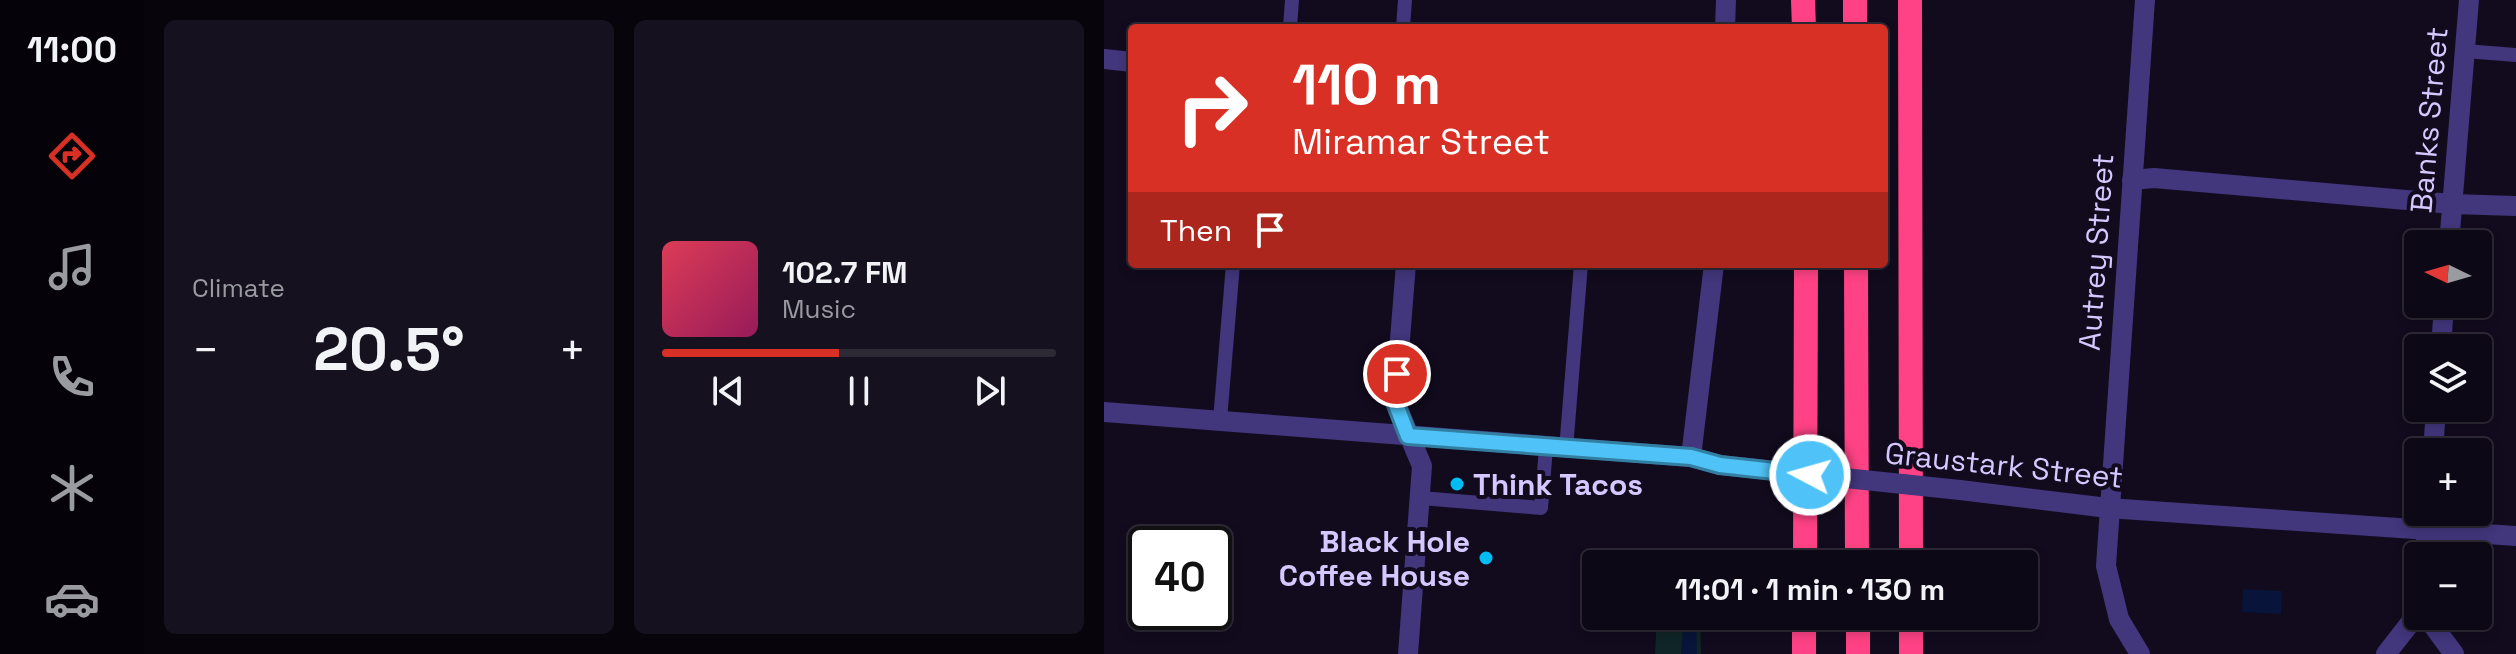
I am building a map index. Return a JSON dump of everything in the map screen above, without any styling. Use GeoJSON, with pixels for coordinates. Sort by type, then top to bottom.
{"type":"FeatureCollection","features":[{"type":"Feature","properties":{"kind":"highway"},"geometry":{"type":"LineString","coordinates":[[1803,0],[1804,24]]}},
{"type":"Feature","properties":{"kind":"highway"},"geometry":{"type":"LineString","coordinates":[[1855,0],[1855,24]]}},
{"type":"Feature","properties":{"kind":"highway"},"geometry":{"type":"LineString","coordinates":[[1910,0],[1911,550]]}},
{"type":"Feature","properties":{"kind":"highway"},"geometry":{"type":"LineString","coordinates":[[1805,550],[1806,268]]}},
{"type":"Feature","properties":{"kind":"highway"},"geometry":{"type":"LineString","coordinates":[[1856,268],[1857,550]]}},
{"type":"Feature","properties":{"kind":"highway"},"geometry":{"type":"LineString","coordinates":[[1804,630],[1804,654]]}},
{"type":"Feature","properties":{"kind":"highway"},"geometry":{"type":"LineString","coordinates":[[1858,630],[1858,654]]}},
{"type":"Feature","properties":{"kind":"highway"},"geometry":{"type":"LineString","coordinates":[[1911,630],[1911,654]]}},
{"type":"Feature","properties":{"kind":"street"},"geometry":{"type":"LineString","coordinates":[[1725,24],[1726,0]]}},
{"type":"Feature","properties":{"kind":"street","name":"Autrey Street"},"geometry":{"type":"LineString","coordinates":[[2140,654],[2119,619],[2106,566],[2145,0]]}},
{"type":"Feature","properties":{"kind":"street","name":"Banks Street"},"geometry":{"type":"LineString","coordinates":[[2450,230],[2469,0]]}},
{"type":"Feature","properties":{"kind":"street"},"geometry":{"type":"LineString","coordinates":[[1104,59],[1128,62]]}},
{"type":"Feature","properties":{"kind":"street"},"geometry":{"type":"LineString","coordinates":[[2132,180],[2154,178],[2452,204],[2516,206]]}},
{"type":"Feature","properties":{"kind":"street"},"geometry":{"type":"LineString","coordinates":[[1406,268],[1395,402],[1422,466],[1408,654]]}},
{"type":"Feature","properties":{"kind":"street"},"geometry":{"type":"LineString","coordinates":[[1691,457],[1714,268]]}},
{"type":"Feature","properties":{"kind":"street","name":"Graustark Street"},"geometry":{"type":"LineString","coordinates":[[1104,412],[1691,457],[1720,465],[2108,508],[2404,519]]}},
{"type":"Feature","properties":{"kind":"street","name":"Graustark Street"},"geometry":{"type":"LineString","coordinates":[[2461,526],[2516,536]]}},
{"type":"Feature","properties":{"kind":"street"},"geometry":{"type":"LineString","coordinates":[[2386,654],[2405,630]]}},
{"type":"Feature","properties":{"kind":"street"},"geometry":{"type":"LineString","coordinates":[[2436,630],[2454,654]]}},
{"type":"Feature","properties":{"kind":"lane"},"geometry":{"type":"LineString","coordinates":[[1290,24],[1292,0]]}},
{"type":"Feature","properties":{"kind":"lane"},"geometry":{"type":"LineString","coordinates":[[1403,24],[1405,0]]}},
{"type":"Feature","properties":{"kind":"lane"},"geometry":{"type":"LineString","coordinates":[[2465,51],[2516,55]]}},
{"type":"Feature","properties":{"kind":"lane"},"geometry":{"type":"LineString","coordinates":[[1220,420],[1233,268]]}},
{"type":"Feature","properties":{"kind":"lane"},"geometry":{"type":"LineString","coordinates":[[1421,498],[1541,508],[1556,448],[1580,268]]}},
{"type":"Feature","properties":{"kind":"green space"},"geometry":{"type":"Polygon","coordinates":[[[1656,630],[1700,630],[1701,654],[1655,654],[1656,630]]]}},
{"type":"Feature","properties":{"kind":"water"},"geometry":{"type":"Polygon","coordinates":[[[2243,589],[2282,591],[2281,614],[2242,612],[2243,589]]]}},
{"type":"Feature","properties":{"kind":"water"},"geometry":{"type":"Polygon","coordinates":[[[1683,630],[1696,630],[1697,654],[1681,654],[1683,630]]]}},
{"type":"Feature","properties":{"kind":"place","name":"Think Tacos"},"geometry":{"type":"Point","coordinates":[1457,484]}},
{"type":"Feature","properties":{"kind":"place","name":"Black Hole Coffee House"},"geometry":{"type":"Point","coordinates":[1486,558]}},
{"type":"Feature","properties":{"kind":"route"},"geometry":{"type":"LineString","coordinates":[[1397,374],[1395,402],[1408,436],[1691,457],[1720,465],[1810,475]]}}]}
